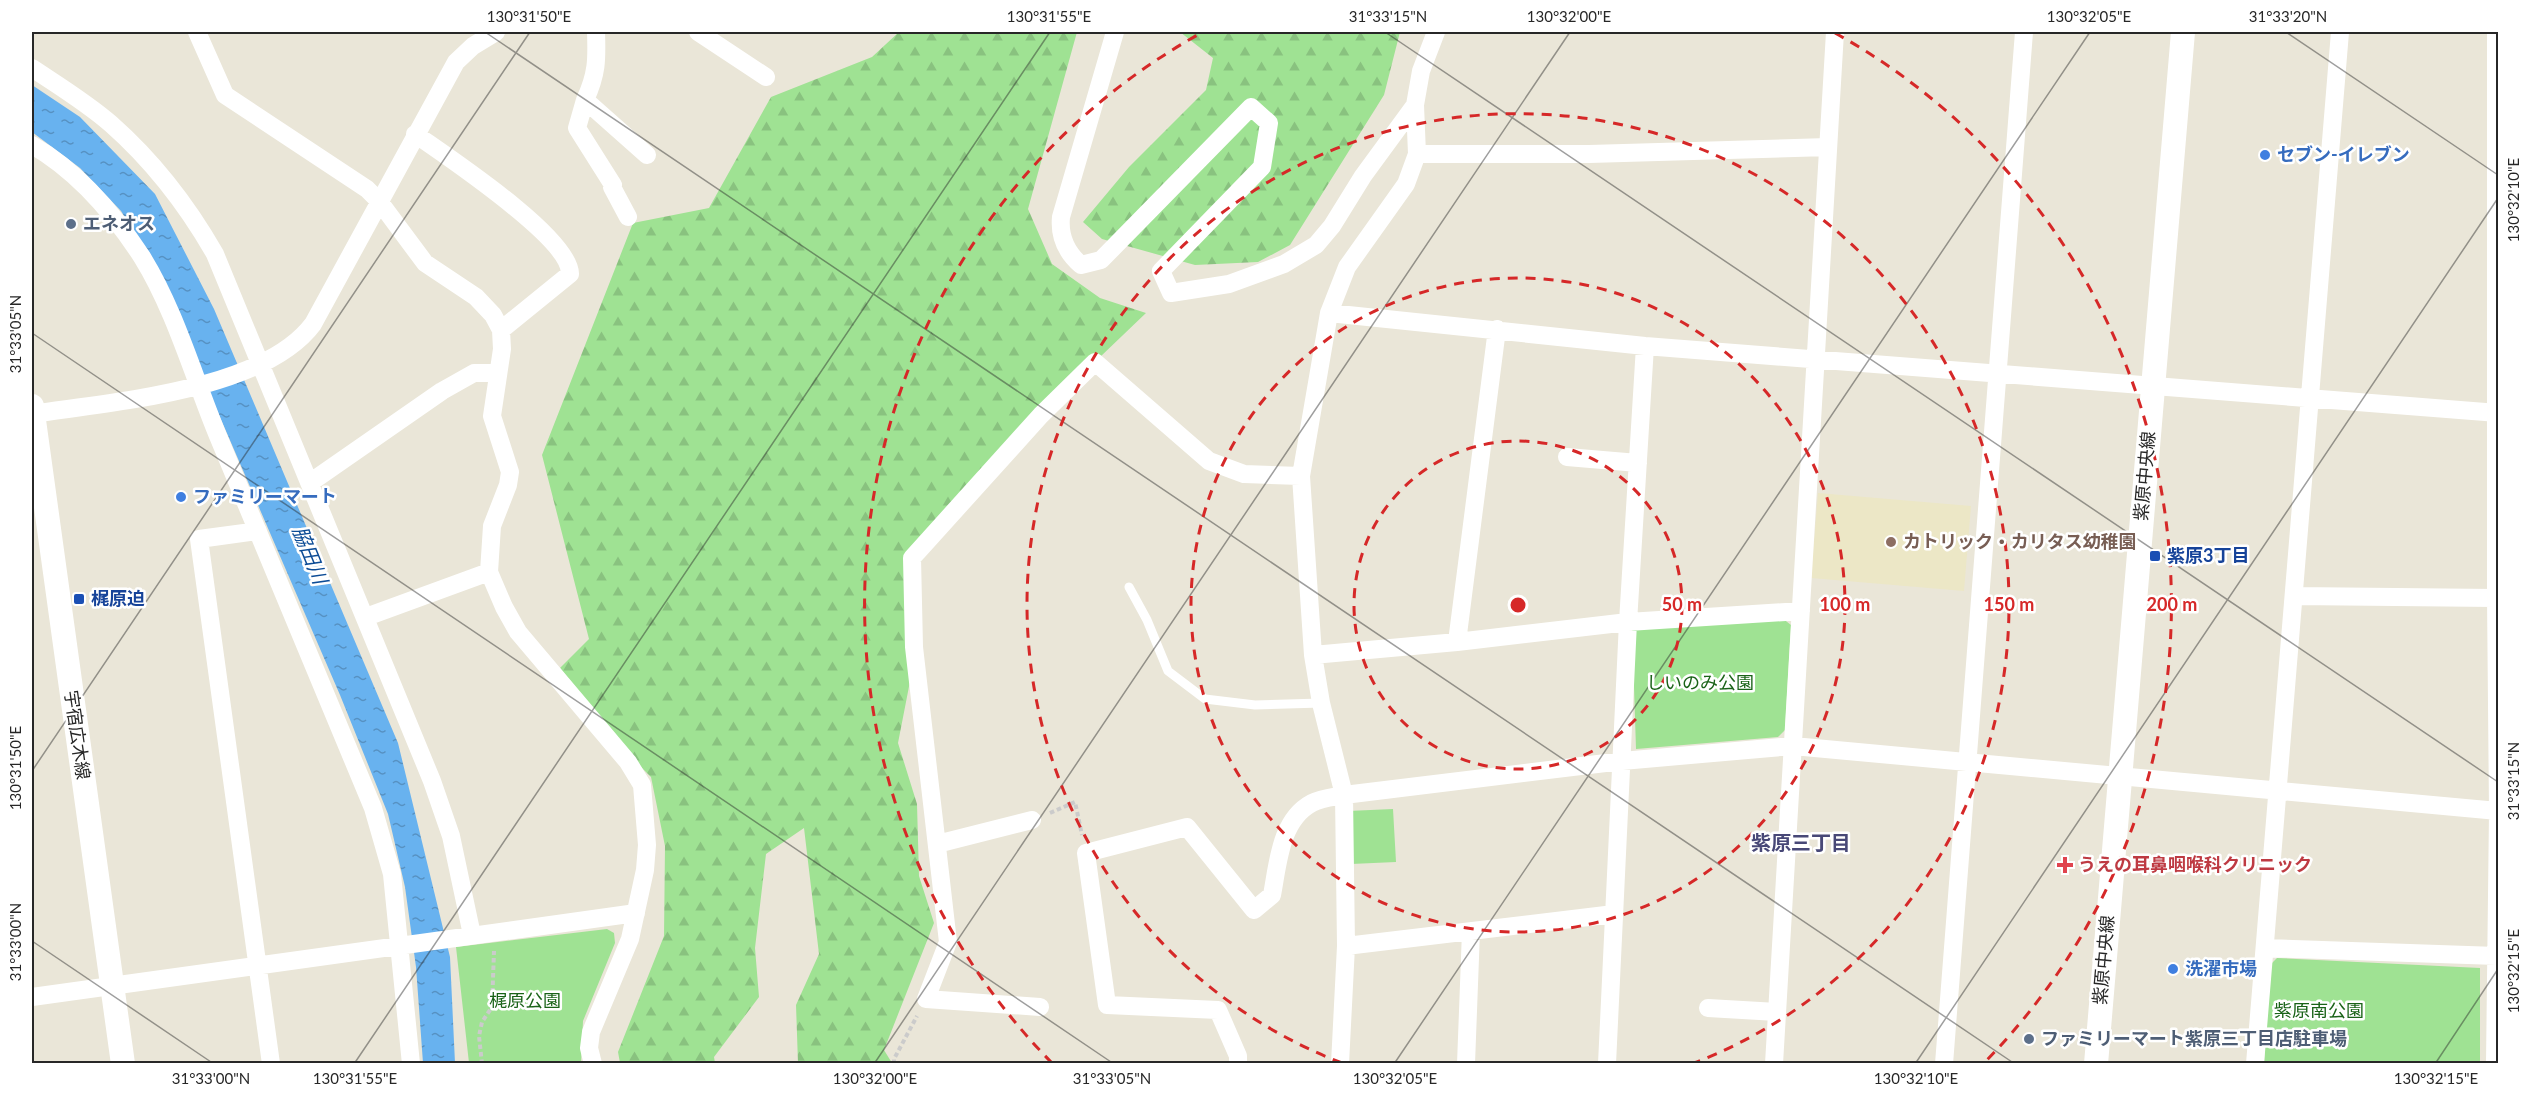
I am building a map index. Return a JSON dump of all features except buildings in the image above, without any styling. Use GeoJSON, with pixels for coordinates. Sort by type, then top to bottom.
{"type":"FeatureCollection","features":[{"type":"Feature","properties":{"kind":"street"},"geometry":{"type":"LineString","coordinates":[[197,32],[225,95],[366,189],[379,201],[425,263],[476,297],[493,315],[501,330],[502,349],[492,416],[510,472],[508,485],[492,526],[489,572],[518,632],[628,762],[642,785],[647,845],[645,870],[630,939],[591,1032],[589,1048],[593,1064]]}},
{"type":"Feature","properties":{"kind":"street"},"geometry":{"type":"LineString","coordinates":[[32,411],[201,386],[258,365],[297,341],[313,324],[456,62],[473,46],[496,32]]}},
{"type":"Feature","properties":{"kind":"street"},"geometry":{"type":"LineString","coordinates":[[596,32],[597,67],[585,100],[578,129],[613,185],[628,217]]}},
{"type":"Feature","properties":{"kind":"street"},"geometry":{"type":"LineString","coordinates":[[698,32],[766,77]]}},
{"type":"Feature","properties":{"kind":"street"},"geometry":{"type":"LineString","coordinates":[[1115,32],[1060,217],[1065,246],[1071,256],[1081,265],[1101,260],[1251,106],[1269,123],[1263,167],[1161,271],[1171,293],[1229,284],[1284,264],[1316,244],[1332,226],[1363,176],[1415,105]]}},
{"type":"Feature","properties":{"kind":"street"},"geometry":{"type":"LineString","coordinates":[[1340,1064],[1346,946],[1344,795],[1322,703],[1314,655],[1301,476],[1329,313],[1347,267],[1406,184],[1417,154],[1415,105],[1421,71],[1436,32]]}},
{"type":"Feature","properties":{"kind":"street"},"geometry":{"type":"LineString","coordinates":[[1774,1064],[1817,358],[1834,32]]}},
{"type":"Feature","properties":{"kind":"street"},"geometry":{"type":"LineString","coordinates":[[1944,1064],[2024,32]]}},
{"type":"Feature","properties":{"kind":"street","name":"紫原中央線"},"geometry":{"type":"LineString","coordinates":[[2096,1064],[2183,32]]}},
{"type":"Feature","properties":{"kind":"street"},"geometry":{"type":"LineString","coordinates":[[2255,1064],[2340,32]]}},
{"type":"Feature","properties":{"kind":"street"},"geometry":{"type":"LineString","coordinates":[[2495,1064],[2498,956],[2496,32]]}},
{"type":"Feature","properties":{"kind":"street"},"geometry":{"type":"LineString","coordinates":[[32,68],[111,124],[170,184],[193,216],[215,254],[258,365],[311,482],[432,781],[452,836],[468,936]]}},
{"type":"Feature","properties":{"kind":"street"},"geometry":{"type":"LineString","coordinates":[[585,100],[647,155]]}},
{"type":"Feature","properties":{"kind":"street"},"geometry":{"type":"LineString","coordinates":[[416,134],[503,196],[561,251],[570,268],[570,274],[501,330]]}},
{"type":"Feature","properties":{"kind":"street"},"geometry":{"type":"LineString","coordinates":[[32,145],[74,176],[102,203],[141,257],[159,286],[201,386],[258,531],[373,808],[392,874],[404,945],[411,1064]]}},
{"type":"Feature","properties":{"kind":"street"},"geometry":{"type":"LineString","coordinates":[[1417,154],[1589,154],[1828,147]]}},
{"type":"Feature","properties":{"kind":"street"},"geometry":{"type":"LineString","coordinates":[[1329,313],[1645,346],[2497,413]]}},
{"type":"Feature","properties":{"kind":"street"},"geometry":{"type":"LineString","coordinates":[[1457,642],[1497,329]]}},
{"type":"Feature","properties":{"kind":"street"},"geometry":{"type":"LineString","coordinates":[[1607,1064],[1628,622],[1645,346]]}},
{"type":"Feature","properties":{"kind":"street"},"geometry":{"type":"LineString","coordinates":[[1040,1007],[926,999],[948,942],[914,647],[912,558],[1041,416],[1095,362],[1209,461],[1244,474],[1301,476]]}},
{"type":"Feature","properties":{"kind":"street"},"geometry":{"type":"LineString","coordinates":[[311,482],[442,391],[474,373],[498,373]]}},
{"type":"Feature","properties":{"kind":"street","name":"宇宿広木線"},"geometry":{"type":"LineString","coordinates":[[32,411],[123,1064]]}},
{"type":"Feature","properties":{"kind":"street"},"geometry":{"type":"LineString","coordinates":[[1567,457],[1638,463]]}},
{"type":"Feature","properties":{"kind":"street"},"geometry":{"type":"LineString","coordinates":[[258,531],[199,539],[271,1064]]}},
{"type":"Feature","properties":{"kind":"street"},"geometry":{"type":"LineString","coordinates":[[366,617],[489,572]]}},
{"type":"Feature","properties":{"kind":"street"},"geometry":{"type":"LineString","coordinates":[[2294,596],[2497,598]]}},
{"type":"Feature","properties":{"kind":"street"},"geometry":{"type":"LineString","coordinates":[[1314,655],[1457,642],[1628,622],[1801,611]]}},
{"type":"Feature","properties":{"kind":"street"},"geometry":{"type":"LineString","coordinates":[[1238,1064],[1238,1056],[1218,1010],[1107,1005],[1086,853],[1187,827],[1254,910],[1272,895],[1282,842],[1290,824],[1304,808],[1314,801],[1344,795],[1622,761],[1793,746],[1968,764],[2498,811]]}},
{"type":"Feature","properties":{"kind":"street"},"geometry":{"type":"LineString","coordinates":[[937,844],[1032,820]]}},
{"type":"Feature","properties":{"kind":"street"},"geometry":{"type":"LineString","coordinates":[[32,997],[636,913]]}},
{"type":"Feature","properties":{"kind":"street"},"geometry":{"type":"LineString","coordinates":[[1346,946],[1614,914]]}},
{"type":"Feature","properties":{"kind":"street"},"geometry":{"type":"LineString","coordinates":[[1466,1064],[1471,932]]}},
{"type":"Feature","properties":{"kind":"street"},"geometry":{"type":"LineString","coordinates":[[2265,948],[2498,956]]}},
{"type":"Feature","properties":{"kind":"street"},"geometry":{"type":"LineString","coordinates":[[1708,1008],[1777,1012]]}},
{"type":"Feature","properties":{"kind":"lane"},"geometry":{"type":"LineString","coordinates":[[1129,587],[1147,620],[1168,671],[1205,699],[1255,705],[1322,703]]}},
{"type":"Feature","properties":{"kind":"path"},"geometry":{"type":"LineString","coordinates":[[1032,820],[1075,802],[1086,853]]}},
{"type":"Feature","properties":{"kind":"path"},"geometry":{"type":"LineString","coordinates":[[482,1064],[479,1036],[482,1022],[492,1007],[493,933]]}},
{"type":"Feature","properties":{"kind":"path"},"geometry":{"type":"LineString","coordinates":[[894,1064],[894,1059],[926,999]]}},
{"type":"Feature","properties":{"kind":"shaded area","name":"カトリック・カリタス幼稚園"},"geometry":{"type":"Polygon","coordinates":[[[1818,493],[1971,506],[1964,591],[1811,578],[1818,493]]]}},
{"type":"Feature","properties":{"kind":"green space"},"geometry":{"type":"Polygon","coordinates":[[[899,32],[1077,32],[1028,209],[1052,264],[1100,298],[1146,313],[1052,403],[916,567],[913,666],[898,743],[917,804],[919,876],[934,923],[884,1050],[892,1063],[798,1063],[796,1005],[819,954],[804,828],[766,854],[755,948],[759,997],[714,1057],[715,1063],[620,1063],[618,1052],[664,936],[665,846],[651,777],[633,759],[560,668],[589,639],[542,455],[633,223],[709,208],[771,97],[872,57],[899,32]]]}},
{"type":"Feature","properties":{"kind":"green space"},"geometry":{"type":"Polygon","coordinates":[[[1180,32],[1400,32],[1384,95],[1290,245],[1258,262],[1195,265],[1102,239],[1083,222],[1129,167],[1206,90],[1213,58],[1180,32]]]}},
{"type":"Feature","properties":{"kind":"green space","name":"しいのみ公園"},"geometry":{"type":"Polygon","coordinates":[[[1782,618],[1791,625],[1785,730],[1778,737],[1636,749],[1632,625],[1782,618]]]}},
{"type":"Feature","properties":{"kind":"green space"},"geometry":{"type":"Polygon","coordinates":[[[1393,809],[1396,862],[1351,864],[1348,811],[1393,809]]]}},
{"type":"Feature","properties":{"kind":"green space","name":"梶原公園"},"geometry":{"type":"Polygon","coordinates":[[[607,929],[614,933],[615,943],[583,1021],[581,1063],[469,1063],[456,947],[607,929]]]}},
{"type":"Feature","properties":{"kind":"green space","name":"紫原南公園"},"geometry":{"type":"Polygon","coordinates":[[[2277,958],[2480,968],[2480,1063],[2264,1064],[2269,966],[2277,958]]]}},
{"type":"Feature","properties":{"kind":"water","name":"脇田川"},"geometry":{"type":"Polygon","coordinates":[[[32,85],[80,117],[155,194],[214,309],[398,743],[450,957],[455,1063],[423,1063],[416,967],[405,887],[388,814],[340,695],[153,262],[121,211],[80,168],[32,132],[32,85]]]}},
{"type":"Feature","properties":{"kind":"place","name":"セブン-イレブン"},"geometry":{"type":"Point","coordinates":[2265,155]}},
{"type":"Feature","properties":{"kind":"place","name":"エネオス"},"geometry":{"type":"Point","coordinates":[71,224]}},
{"type":"Feature","properties":{"kind":"place","name":"ファミリーマート"},"geometry":{"type":"Point","coordinates":[181,497]}},
{"type":"Feature","properties":{"kind":"place","name":"カトリック・カリタス幼稚園"},"geometry":{"type":"Point","coordinates":[1891,542]}},
{"type":"Feature","properties":{"kind":"place","name":"紫原3丁目"},"geometry":{"type":"Point","coordinates":[2155,556]}},
{"type":"Feature","properties":{"kind":"place","name":"梶原迫"},"geometry":{"type":"Point","coordinates":[79,599]}},
{"type":"Feature","properties":{"kind":"place","name":"うえの耳鼻咽喉科クリニック"},"geometry":{"type":"Point","coordinates":[2065,865]}},
{"type":"Feature","properties":{"kind":"place","name":"洗濯市場"},"geometry":{"type":"Point","coordinates":[2173,969]}},
{"type":"Feature","properties":{"kind":"place","name":"ファミリーマート紫原三丁目店駐車場"},"geometry":{"type":"Point","coordinates":[2029,1039]}},
{"type":"Feature","properties":{"kind":"district","name":"紫原三丁目"},"geometry":{"type":"Point","coordinates":[1801,843]}}]}
